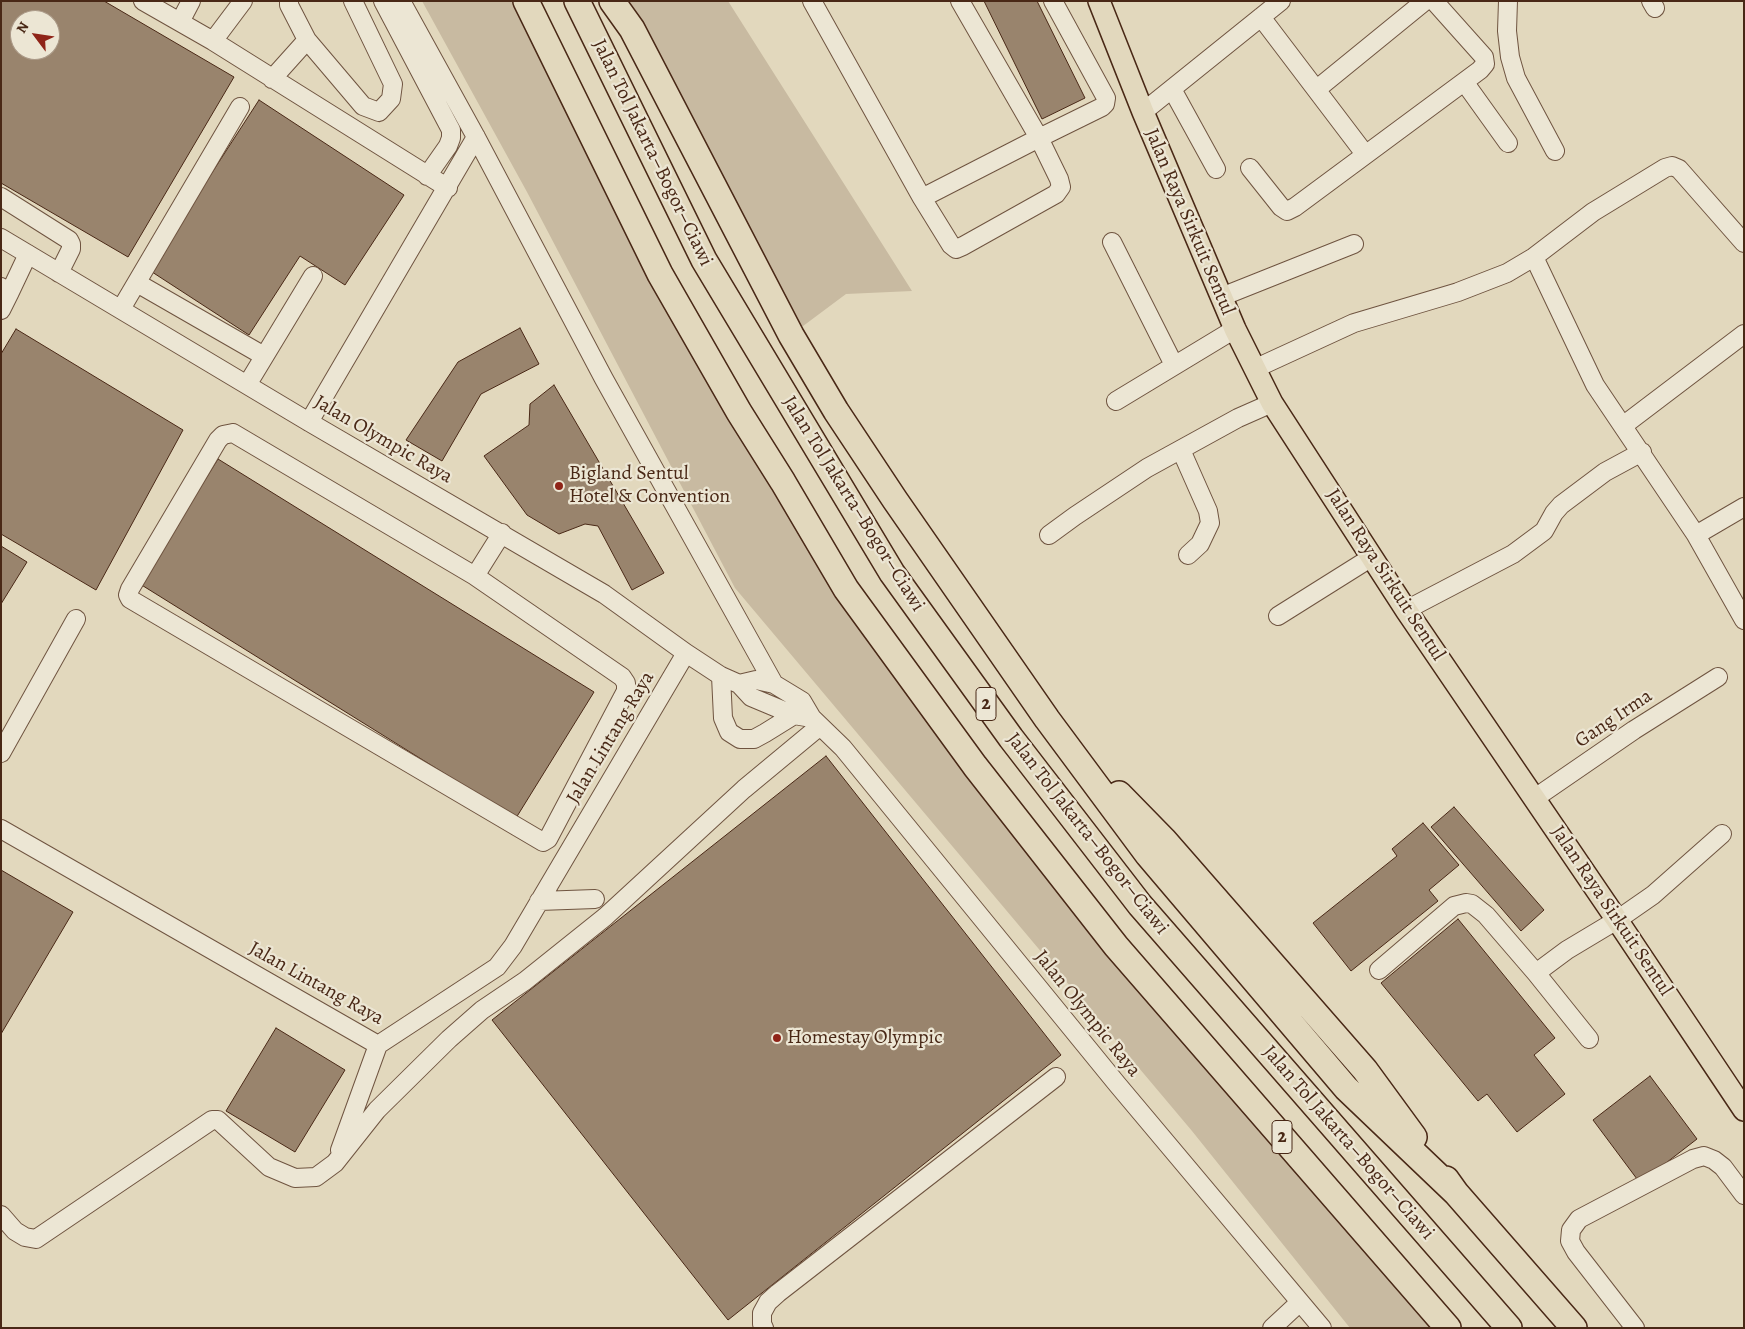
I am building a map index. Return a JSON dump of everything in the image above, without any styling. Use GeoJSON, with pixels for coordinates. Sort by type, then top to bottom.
{"type":"FeatureCollection","features":[{"type":"Feature","properties":{"kind":"highway","name":"2"},"geometry":{"type":"LineString","coordinates":[[526,1],[660,274],[739,412],[846,589],[975,766],[1116,946],[1448,1328]]}},
{"type":"Feature","properties":{"kind":"highway","name":"Jalan Tol Jakarta–Bogor–Ciawi"},"geometry":{"type":"LineString","coordinates":[[577,1],[704,260],[892,573],[1011,738],[1140,904],[1509,1328]]}},
{"type":"Feature","properties":{"kind":"highway"},"geometry":{"type":"LineString","coordinates":[[612,1],[632,29],[791,335],[836,411],[895,500],[1047,719],[1164,840],[1365,1070],[1456,1193],[1574,1328]]}},
{"type":"Feature","properties":{"kind":"highway"},"geometry":{"type":"LineString","coordinates":[[1396,1268],[1431,1328]]}},
{"type":"Feature","properties":{"kind":"main road","name":"Jalan Raya Sirkuit Sentul"},"geometry":{"type":"LineString","coordinates":[[1099,1],[1143,112],[1235,330],[1272,403],[1406,610],[1535,798],[1744,1110]]}},
{"type":"Feature","properties":{"kind":"street"},"geometry":{"type":"LineString","coordinates":[[143,1],[213,41],[448,188]]}},
{"type":"Feature","properties":{"kind":"street"},"geometry":{"type":"LineString","coordinates":[[180,22],[191,1]]}},
{"type":"Feature","properties":{"kind":"street"},"geometry":{"type":"LineString","coordinates":[[213,41],[243,1]]}},
{"type":"Feature","properties":{"kind":"street"},"geometry":{"type":"LineString","coordinates":[[289,1],[289,5],[307,40],[363,106],[379,112],[391,99],[394,84],[353,1]]}},
{"type":"Feature","properties":{"kind":"street"},"geometry":{"type":"LineString","coordinates":[[383,1],[451,130],[448,146],[427,176]]}},
{"type":"Feature","properties":{"kind":"street"},"geometry":{"type":"LineString","coordinates":[[401,1],[476,137],[604,379],[774,684]]}},
{"type":"Feature","properties":{"kind":"street"},"geometry":{"type":"LineString","coordinates":[[812,1],[922,198],[951,245],[956,249],[1056,194],[1061,187],[1060,179],[1039,138],[960,1]]}},
{"type":"Feature","properties":{"kind":"street"},"geometry":{"type":"LineString","coordinates":[[922,198],[1105,104],[1106,98],[1053,1]]}},
{"type":"Feature","properties":{"kind":"street"},"geometry":{"type":"LineString","coordinates":[[1143,112],[1281,1]]}},
{"type":"Feature","properties":{"kind":"street"},"geometry":{"type":"LineString","coordinates":[[1317,89],[1425,1]]}},
{"type":"Feature","properties":{"kind":"street"},"geometry":{"type":"LineString","coordinates":[[1250,168],[1281,207],[1287,211],[1480,70],[1485,64],[1484,57],[1434,1]]}},
{"type":"Feature","properties":{"kind":"street"},"geometry":{"type":"LineString","coordinates":[[1508,1],[1507,31],[1510,57],[1516,78],[1555,151]]}},
{"type":"Feature","properties":{"kind":"street"},"geometry":{"type":"LineString","coordinates":[[1261,17],[1365,154]]}},
{"type":"Feature","properties":{"kind":"street"},"geometry":{"type":"LineString","coordinates":[[272,79],[307,40]]}},
{"type":"Feature","properties":{"kind":"street"},"geometry":{"type":"LineString","coordinates":[[1465,82],[1508,143]]}},
{"type":"Feature","properties":{"kind":"street"},"geometry":{"type":"LineString","coordinates":[[1172,89],[1216,170]]}},
{"type":"Feature","properties":{"kind":"street"},"geometry":{"type":"LineString","coordinates":[[122,310],[240,107]]}},
{"type":"Feature","properties":{"kind":"street"},"geometry":{"type":"LineString","coordinates":[[309,422],[448,188],[476,137]]}},
{"type":"Feature","properties":{"kind":"street"},"geometry":{"type":"LineString","coordinates":[[1254,369],[1354,323],[1458,292],[1507,273],[1534,256],[1593,212],[1665,168],[1672,166],[1679,170],[1744,243]]}},
{"type":"Feature","properties":{"kind":"street"},"geometry":{"type":"LineString","coordinates":[[1,197],[69,240],[71,249],[59,273]]}},
{"type":"Feature","properties":{"kind":"street","name":"Jalan Olympic Raya"},"geometry":{"type":"LineString","coordinates":[[1,238],[309,422],[604,594],[686,653],[721,676],[739,684],[751,697],[798,708]]}},
{"type":"Feature","properties":{"kind":"street"},"geometry":{"type":"LineString","coordinates":[[1112,242],[1174,365]]}},
{"type":"Feature","properties":{"kind":"street"},"geometry":{"type":"LineString","coordinates":[[1221,297],[1354,244]]}},
{"type":"Feature","properties":{"kind":"street"},"geometry":{"type":"LineString","coordinates":[[1,310],[6,290],[28,254]]}},
{"type":"Feature","properties":{"kind":"street"},"geometry":{"type":"LineString","coordinates":[[1534,256],[1595,385],[1624,425],[1696,535],[1744,620]]}},
{"type":"Feature","properties":{"kind":"street"},"geometry":{"type":"LineString","coordinates":[[247,385],[313,276]]}},
{"type":"Feature","properties":{"kind":"street"},"geometry":{"type":"LineString","coordinates":[[137,283],[264,356]]}},
{"type":"Feature","properties":{"kind":"street"},"geometry":{"type":"LineString","coordinates":[[1116,401],[1235,330]]}},
{"type":"Feature","properties":{"kind":"street"},"geometry":{"type":"LineString","coordinates":[[1624,425],[1744,334]]}},
{"type":"Feature","properties":{"kind":"street"},"geometry":{"type":"LineString","coordinates":[[1049,535],[1126,481],[1238,418],[1272,403]]}},
{"type":"Feature","properties":{"kind":"street"},"geometry":{"type":"LineString","coordinates":[[234,433],[475,576],[622,677],[626,683],[626,690],[552,834],[543,842],[138,604],[130,599],[128,595],[218,440],[223,435],[234,433]]}},
{"type":"Feature","properties":{"kind":"street"},"geometry":{"type":"LineString","coordinates":[[1181,450],[1208,511],[1210,522],[1200,544],[1188,555]]}},
{"type":"Feature","properties":{"kind":"street"},"geometry":{"type":"LineString","coordinates":[[1406,610],[1513,554],[1544,531],[1561,505],[1605,472],[1642,452]]}},
{"type":"Feature","properties":{"kind":"street"},"geometry":{"type":"LineString","coordinates":[[1696,535],[1744,507]]}},
{"type":"Feature","properties":{"kind":"street"},"geometry":{"type":"LineString","coordinates":[[475,576],[502,533]]}},
{"type":"Feature","properties":{"kind":"street"},"geometry":{"type":"LineString","coordinates":[[1278,616],[1372,557]]}},
{"type":"Feature","properties":{"kind":"street"},"geometry":{"type":"LineString","coordinates":[[1,753],[76,619]]}},
{"type":"Feature","properties":{"kind":"street","name":"Jalan Lintang Raya"},"geometry":{"type":"LineString","coordinates":[[1,829],[378,1045],[497,967],[513,946],[686,653]]}},
{"type":"Feature","properties":{"kind":"street"},"geometry":{"type":"LineString","coordinates":[[721,676],[723,718],[729,732],[740,739],[754,739],[798,708]]}},
{"type":"Feature","properties":{"kind":"street","name":"Gang Irma"},"geometry":{"type":"LineString","coordinates":[[1535,798],[1634,730],[1718,677]]}},
{"type":"Feature","properties":{"kind":"street","name":"Jalan Olympic Raya"},"geometry":{"type":"LineString","coordinates":[[739,684],[756,680],[774,684],[843,748],[1117,1084],[1322,1328]]}},
{"type":"Feature","properties":{"kind":"street"},"geometry":{"type":"LineString","coordinates":[[1,1215],[24,1237],[36,1239],[212,1120],[218,1120],[269,1166],[295,1178],[316,1177],[335,1163],[377,1110],[449,1039],[482,1010],[525,981],[605,917],[816,722]]}},
{"type":"Feature","properties":{"kind":"street"},"geometry":{"type":"LineString","coordinates":[[1536,973],[1567,950],[1617,920],[1653,895],[1722,834]]}},
{"type":"Feature","properties":{"kind":"street"},"geometry":{"type":"LineString","coordinates":[[539,901],[595,900]]}},
{"type":"Feature","properties":{"kind":"street"},"geometry":{"type":"LineString","coordinates":[[1379,970],[1454,906],[1466,903],[1472,904],[1486,915],[1589,1039]]}},
{"type":"Feature","properties":{"kind":"street"},"geometry":{"type":"LineString","coordinates":[[335,1163],[378,1045]]}},
{"type":"Feature","properties":{"kind":"street"},"geometry":{"type":"LineString","coordinates":[[764,1328],[762,1313],[768,1302],[778,1293],[1056,1077]]}},
{"type":"Feature","properties":{"kind":"street"},"geometry":{"type":"LineString","coordinates":[[1635,1328],[1576,1252],[1570,1241],[1571,1230],[1579,1220],[1693,1159],[1704,1156],[1714,1160],[1723,1167],[1744,1195]]}},
{"type":"Feature","properties":{"kind":"street"},"geometry":{"type":"LineString","coordinates":[[1272,1328],[1300,1302]]}},
{"type":"Feature","properties":{"kind":"shaded area"},"geometry":{"type":"Polygon","coordinates":[[[422,1],[526,1],[739,412],[975,766],[1396,1268],[1431,1328],[1350,1328],[1192,1131],[735,588],[527,192],[422,1]]]}},
{"type":"Feature","properties":{"kind":"shaded area"},"geometry":{"type":"Polygon","coordinates":[[[612,1],[728,1],[912,291],[846,294],[791,335],[612,1]]]}},
{"type":"Feature","properties":{"kind":"building"},"geometry":{"type":"Polygon","coordinates":[[[1,1],[104,1],[234,77],[128,257],[1,183],[1,1]]]}},
{"type":"Feature","properties":{"kind":"building"},"geometry":{"type":"Polygon","coordinates":[[[984,1],[1037,1],[1085,98],[1042,119],[984,1]]]}},
{"type":"Feature","properties":{"kind":"building"},"geometry":{"type":"Polygon","coordinates":[[[259,100],[404,195],[345,285],[300,256],[249,335],[149,270],[259,100]]]}},
{"type":"Feature","properties":{"kind":"building"},"geometry":{"type":"Polygon","coordinates":[[[520,328],[539,364],[481,394],[442,461],[406,440],[458,362],[520,328]]]}},
{"type":"Feature","properties":{"kind":"building"},"geometry":{"type":"Polygon","coordinates":[[[16,329],[183,430],[96,590],[1,534],[1,354],[16,329]]]}},
{"type":"Feature","properties":{"kind":"building","name":"Bigland Sentul Hotel & Convention"},"geometry":{"type":"Polygon","coordinates":[[[554,385],[664,573],[632,590],[598,526],[585,524],[559,534],[527,515],[484,456],[529,425],[530,404],[554,385]]]}},
{"type":"Feature","properties":{"kind":"building"},"geometry":{"type":"Polygon","coordinates":[[[218,459],[594,692],[516,818],[140,584],[218,459]]]}},
{"type":"Feature","properties":{"kind":"building"},"geometry":{"type":"Polygon","coordinates":[[[1,546],[27,562],[1,604],[1,546]]]}},
{"type":"Feature","properties":{"kind":"building","name":"Homestay Olympic"},"geometry":{"type":"Polygon","coordinates":[[[826,756],[1061,1055],[728,1320],[492,1020],[826,756]]]}},
{"type":"Feature","properties":{"kind":"building"},"geometry":{"type":"Polygon","coordinates":[[[1454,807],[1544,910],[1521,931],[1431,827],[1454,807]]]}},
{"type":"Feature","properties":{"kind":"building"},"geometry":{"type":"Polygon","coordinates":[[[1423,823],[1459,865],[1429,890],[1438,901],[1351,971],[1313,923],[1397,856],[1392,849],[1423,823]]]}},
{"type":"Feature","properties":{"kind":"building"},"geometry":{"type":"Polygon","coordinates":[[[1,870],[73,912],[1,1034],[1,870]]]}},
{"type":"Feature","properties":{"kind":"building"},"geometry":{"type":"Polygon","coordinates":[[[1458,919],[1555,1038],[1534,1055],[1565,1094],[1517,1132],[1487,1094],[1478,1101],[1381,983],[1458,919]]]}},
{"type":"Feature","properties":{"kind":"building"},"geometry":{"type":"Polygon","coordinates":[[[276,1028],[345,1070],[295,1152],[226,1111],[276,1028]]]}},
{"type":"Feature","properties":{"kind":"building"},"geometry":{"type":"Polygon","coordinates":[[[1650,1076],[1697,1139],[1640,1183],[1593,1120],[1650,1076]]]}},
{"type":"Feature","properties":{"kind":"place","name":"Bigland Sentul Hotel & Convention"},"geometry":{"type":"Point","coordinates":[559,486]}},
{"type":"Feature","properties":{"kind":"place","name":"Homestay Olympic"},"geometry":{"type":"Point","coordinates":[777,1038]}}]}
